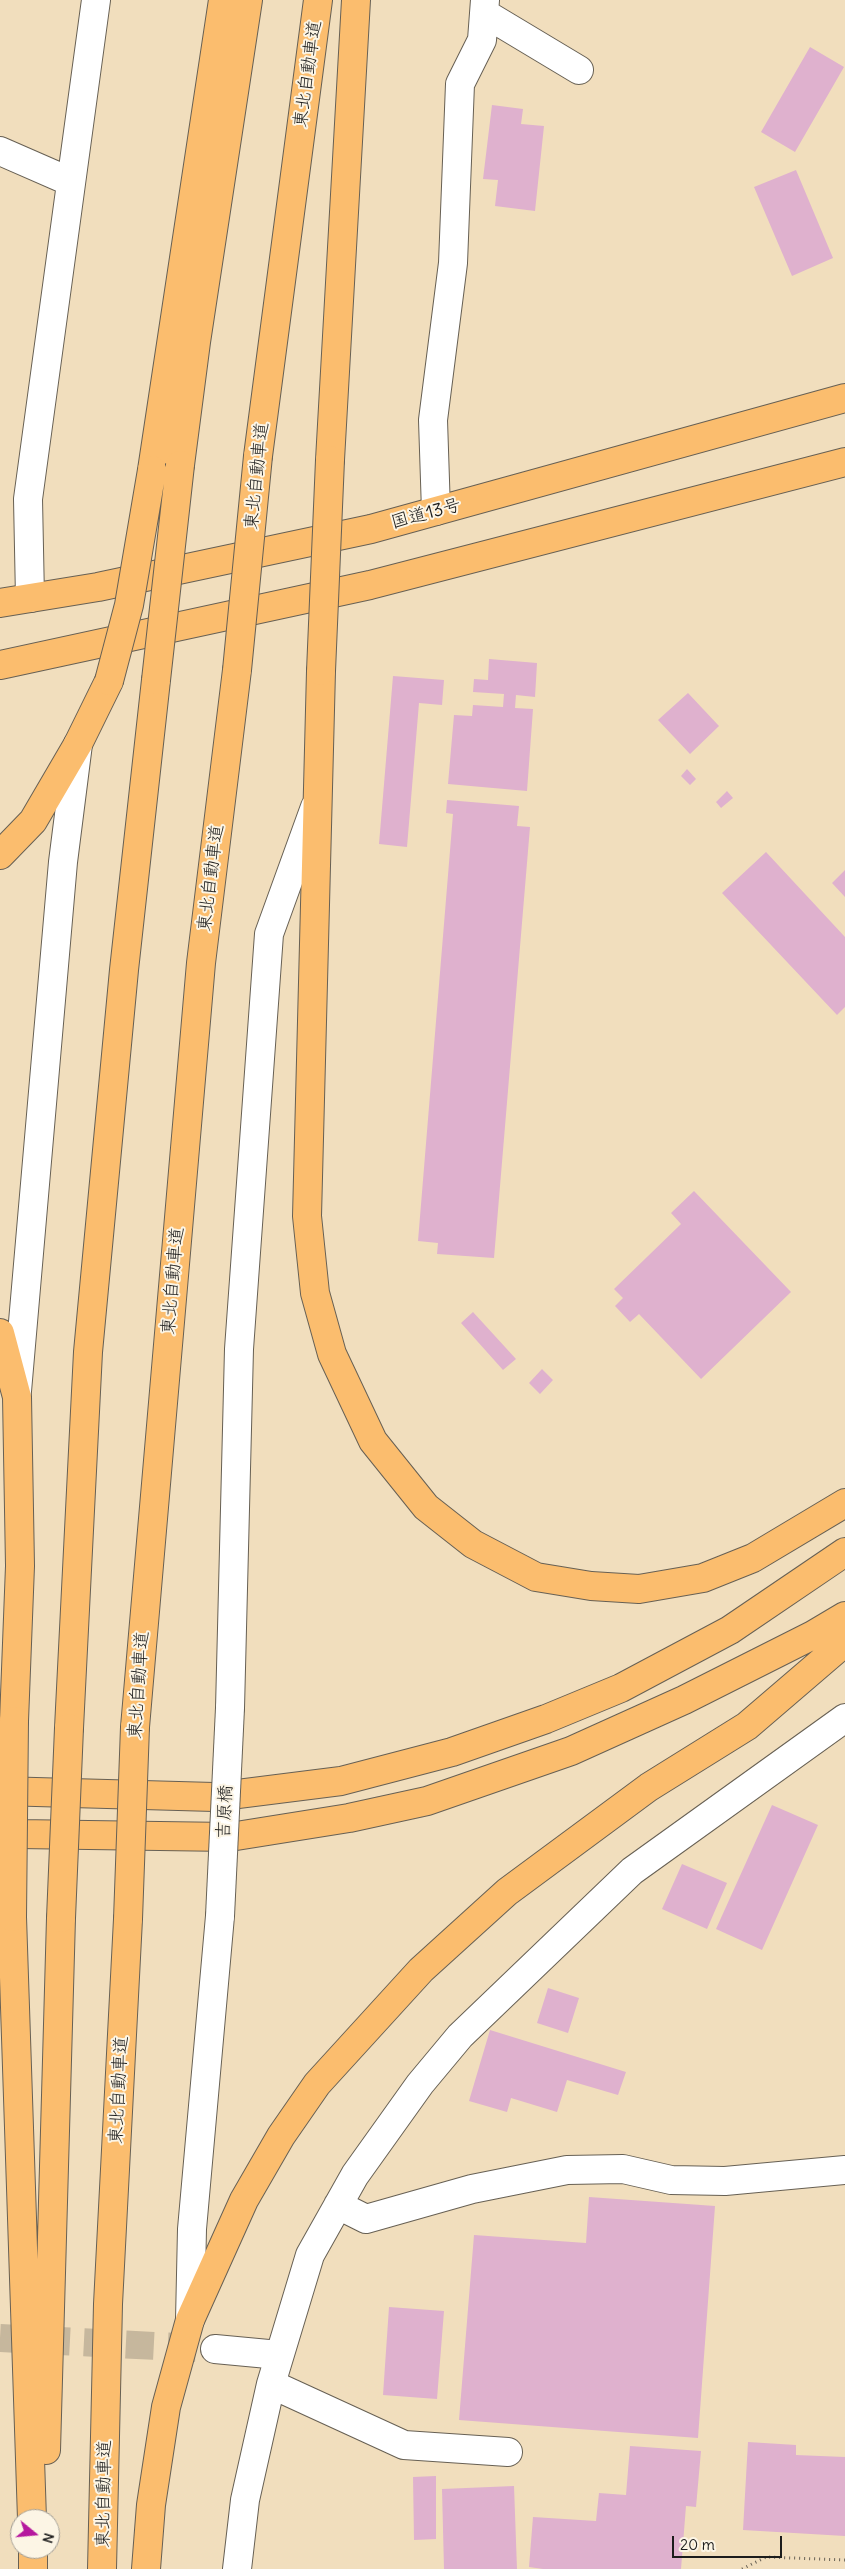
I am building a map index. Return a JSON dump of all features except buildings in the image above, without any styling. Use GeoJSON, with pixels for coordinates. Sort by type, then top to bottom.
{"type":"FeatureCollection","features":[{"type":"Feature","properties":{"kind":"highway"},"geometry":{"type":"LineString","coordinates":[[0,855],[33,821],[78,744],[109,680],[129,605],[152,470],[224,0]]}},
{"type":"Feature","properties":{"kind":"highway"},"geometry":{"type":"LineString","coordinates":[[44,2509],[61,1918],[88,1352],[124,970],[180,465],[196,342],[248,0]]}},
{"type":"Feature","properties":{"kind":"highway","name":"東北自動車道"},"geometry":{"type":"LineString","coordinates":[[102,2569],[108,2304],[128,1919],[135,1727],[201,963],[237,670],[258,456],[318,0]]}},
{"type":"Feature","properties":{"kind":"highway"},"geometry":{"type":"LineString","coordinates":[[356,0],[330,460],[321,671],[307,1216],[314,1293],[330,1345],[373,1441],[426,1507],[473,1544],[536,1577],[590,1586],[639,1589],[703,1578],[753,1558],[845,1504]]}},
{"type":"Feature","properties":{"kind":"highway","name":"国道13号"},"geometry":{"type":"LineString","coordinates":[[0,603],[98,587],[371,529],[845,398]]}},
{"type":"Feature","properties":{"kind":"highway"},"geometry":{"type":"LineString","coordinates":[[0,665],[370,585],[845,462]]}},
{"type":"Feature","properties":{"kind":"highway"},"geometry":{"type":"LineString","coordinates":[[0,1333],[17,1397],[20,1566],[14,1721],[12,1917],[32,2509]]}},
{"type":"Feature","properties":{"kind":"highway"},"geometry":{"type":"LineString","coordinates":[[0,1791],[214,1797],[341,1781],[452,1752],[546,1719],[621,1688],[730,1630],[845,1552]]}},
{"type":"Feature","properties":{"kind":"highway"},"geometry":{"type":"LineString","coordinates":[[0,1830],[18,1834],[230,1837],[349,1818],[427,1801],[571,1751],[693,1696],[813,1635],[845,1616]]}},
{"type":"Feature","properties":{"kind":"highway"},"geometry":{"type":"LineString","coordinates":[[146,2569],[151,2505],[166,2407],[190,2320],[244,2200],[281,2136],[317,2084],[421,1970],[507,1892],[649,1787],[747,1726],[845,1642]]}},
{"type":"Feature","properties":{"kind":"street"},"geometry":{"type":"LineString","coordinates":[[30,598],[28,499],[96,0]]}},
{"type":"Feature","properties":{"kind":"street"},"geometry":{"type":"LineString","coordinates":[[436,511],[433,420],[453,262],[460,84],[482,40],[485,6],[579,70]]}},
{"type":"Feature","properties":{"kind":"street"},"geometry":{"type":"LineString","coordinates":[[0,151],[71,182]]}},
{"type":"Feature","properties":{"kind":"street"},"geometry":{"type":"LineString","coordinates":[[17,1397],[63,862],[78,744]]}},
{"type":"Feature","properties":{"kind":"street","name":"吉原橋"},"geometry":{"type":"LineString","coordinates":[[190,2320],[192,2229],[220,1916],[230,1708],[239,1348],[269,934],[317,803]]}},
{"type":"Feature","properties":{"kind":"street"},"geometry":{"type":"LineString","coordinates":[[237,2569],[244,2500],[271,2384],[310,2255],[355,2175],[420,2084],[460,2036],[632,1871],[845,1718]]}},
{"type":"Feature","properties":{"kind":"street"},"geometry":{"type":"LineString","coordinates":[[338,2205],[366,2219],[472,2189],[567,2170],[624,2169],[671,2180],[725,2180],[845,2170]]}},
{"type":"Feature","properties":{"kind":"street"},"geometry":{"type":"LineString","coordinates":[[215,2349],[279,2355]]}},
{"type":"Feature","properties":{"kind":"street"},"geometry":{"type":"LineString","coordinates":[[271,2384],[404,2445],[508,2452]]}},
{"type":"Feature","properties":{"kind":"path"},"geometry":{"type":"LineString","coordinates":[[742,2569],[766,2557],[845,2560]]}},
{"type":"Feature","properties":{"kind":"tunnel"},"geometry":{"type":"LineString","coordinates":[[0,2338],[215,2349]]}}]}
